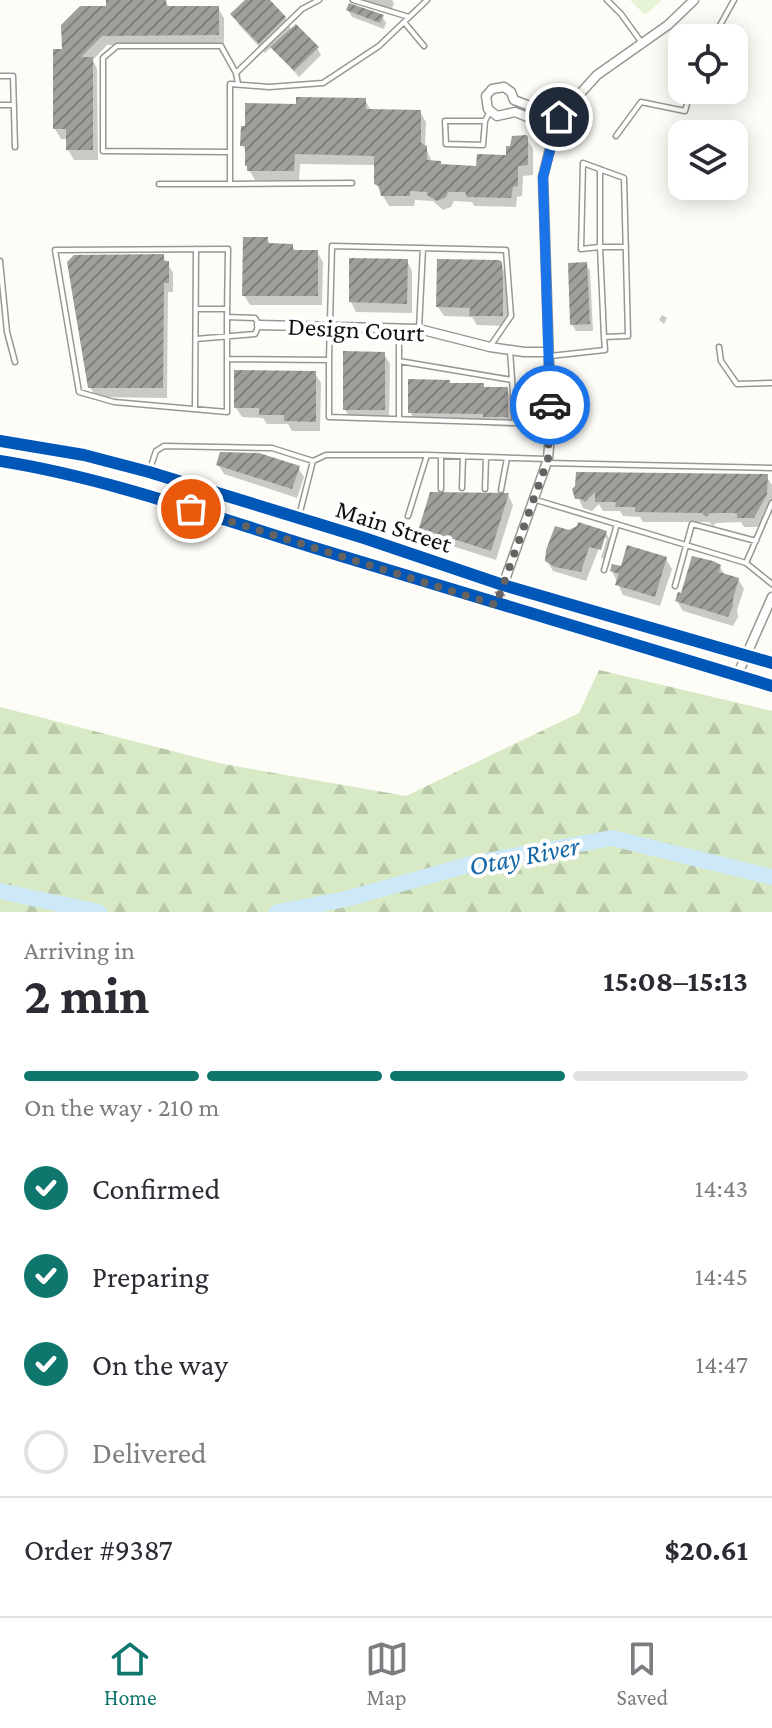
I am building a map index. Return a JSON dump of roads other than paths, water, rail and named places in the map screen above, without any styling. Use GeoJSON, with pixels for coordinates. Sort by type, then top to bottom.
{"type":"FeatureCollection","features":[{"type":"Feature","properties":{"kind":"main road","name":"Main Street"},"geometry":{"type":"LineString","coordinates":[[0,441],[84,455],[149,472],[503,585],[772,663]]}},
{"type":"Feature","properties":{"kind":"main road","name":"Main Street"},"geometry":{"type":"LineString","coordinates":[[0,461],[37,467],[144,495],[496,605],[772,686]]}},
{"type":"Feature","properties":{"kind":"street"},"geometry":{"type":"LineString","coordinates":[[496,605],[547,461],[551,422],[543,177],[555,128],[559,117],[597,75],[668,25],[694,0]]}},
{"type":"Feature","properties":{"kind":"street"},"geometry":{"type":"LineString","coordinates":[[555,128],[515,112],[502,116],[490,111],[485,102],[486,96],[500,86],[508,89],[514,100],[559,117]]}},
{"type":"Feature","properties":{"kind":"street","name":"Design Court"},"geometry":{"type":"LineString","coordinates":[[259,325],[419,329],[490,347],[547,354]]}},
{"type":"Feature","properties":{"kind":"street"},"geometry":{"type":"LineString","coordinates":[[737,676],[772,597]]}},
{"type":"Feature","properties":{"kind":"lane"},"geometry":{"type":"LineString","coordinates":[[236,73],[302,9],[319,0]]}},
{"type":"Feature","properties":{"kind":"lane"},"geometry":{"type":"LineString","coordinates":[[353,0],[409,17]]}},
{"type":"Feature","properties":{"kind":"lane"},"geometry":{"type":"LineString","coordinates":[[230,184],[230,84],[269,87],[323,83],[379,46],[427,0]]}},
{"type":"Feature","properties":{"kind":"lane"},"geometry":{"type":"LineString","coordinates":[[607,0],[642,43]]}},
{"type":"Feature","properties":{"kind":"lane"},"geometry":{"type":"LineString","coordinates":[[721,24],[734,0]]}},
{"type":"Feature","properties":{"kind":"lane"},"geometry":{"type":"LineString","coordinates":[[404,22],[424,46]]}},
{"type":"Feature","properties":{"kind":"lane"},"geometry":{"type":"LineString","coordinates":[[230,152],[103,151],[103,58],[117,46],[221,46],[236,73],[238,84]]}},
{"type":"Feature","properties":{"kind":"lane"},"geometry":{"type":"LineString","coordinates":[[0,76],[13,76],[15,147]]}},
{"type":"Feature","properties":{"kind":"lane"},"geometry":{"type":"LineString","coordinates":[[616,136],[641,102],[685,111],[687,104]]}},
{"type":"Feature","properties":{"kind":"lane"},"geometry":{"type":"LineString","coordinates":[[0,105],[14,105]]}},
{"type":"Feature","properties":{"kind":"lane"},"geometry":{"type":"LineString","coordinates":[[485,121],[445,121],[446,144],[483,145],[485,121],[490,111]]}},
{"type":"Feature","properties":{"kind":"lane"},"geometry":{"type":"LineString","coordinates":[[604,337],[628,336],[626,247],[624,178],[583,163],[581,249],[626,247]]}},
{"type":"Feature","properties":{"kind":"lane"},"geometry":{"type":"LineString","coordinates":[[547,354],[605,350],[600,169]]}},
{"type":"Feature","properties":{"kind":"lane"},"geometry":{"type":"LineString","coordinates":[[159,184],[352,183]]}},
{"type":"Feature","properties":{"kind":"lane"},"geometry":{"type":"LineString","coordinates":[[490,347],[511,316],[506,250],[332,246],[329,417],[515,423],[510,350]]}},
{"type":"Feature","properties":{"kind":"lane"},"geometry":{"type":"LineString","coordinates":[[419,329],[423,248]]}},
{"type":"Feature","properties":{"kind":"lane"},"geometry":{"type":"LineString","coordinates":[[195,409],[196,249]]}},
{"type":"Feature","properties":{"kind":"lane"},"geometry":{"type":"LineString","coordinates":[[228,249],[227,309],[227,412],[114,402],[79,392],[55,250],[228,249]]}},
{"type":"Feature","properties":{"kind":"lane"},"geometry":{"type":"LineString","coordinates":[[0,261],[7,332],[15,362]]}},
{"type":"Feature","properties":{"kind":"lane"},"geometry":{"type":"LineString","coordinates":[[196,309],[227,309]]}},
{"type":"Feature","properties":{"kind":"lane"},"geometry":{"type":"LineString","coordinates":[[196,339],[255,334],[259,325],[255,318],[227,317]]}},
{"type":"Feature","properties":{"kind":"lane"},"geometry":{"type":"LineString","coordinates":[[399,328],[399,419]]}},
{"type":"Feature","properties":{"kind":"lane"},"geometry":{"type":"LineString","coordinates":[[719,347],[721,361],[737,384],[772,383]]}},
{"type":"Feature","properties":{"kind":"lane"},"geometry":{"type":"LineString","coordinates":[[227,359],[329,360]]}},
{"type":"Feature","properties":{"kind":"lane"},"geometry":{"type":"LineString","coordinates":[[399,361],[512,380]]}},
{"type":"Feature","properties":{"kind":"lane"},"geometry":{"type":"LineString","coordinates":[[149,472],[156,451],[164,446],[272,448],[313,461],[326,455],[427,455],[772,468]]}},
{"type":"Feature","properties":{"kind":"lane"},"geometry":{"type":"LineString","coordinates":[[408,516],[427,455]]}},
{"type":"Feature","properties":{"kind":"lane"},"geometry":{"type":"LineString","coordinates":[[441,456],[441,489]]}},
{"type":"Feature","properties":{"kind":"lane"},"geometry":{"type":"LineString","coordinates":[[462,488],[463,456]]}},
{"type":"Feature","properties":{"kind":"lane"},"geometry":{"type":"LineString","coordinates":[[485,489],[486,457]]}},
{"type":"Feature","properties":{"kind":"lane"},"geometry":{"type":"LineString","coordinates":[[501,490],[507,458]]}},
{"type":"Feature","properties":{"kind":"lane"},"geometry":{"type":"LineString","coordinates":[[298,518],[313,461]]}},
{"type":"Feature","properties":{"kind":"lane"},"geometry":{"type":"LineString","coordinates":[[534,500],[746,563],[772,584]]}},
{"type":"Feature","properties":{"kind":"lane"},"geometry":{"type":"LineString","coordinates":[[746,563],[772,503]]}},
{"type":"Feature","properties":{"kind":"lane"},"geometry":{"type":"LineString","coordinates":[[604,570],[617,524]]}},
{"type":"Feature","properties":{"kind":"lane"},"geometry":{"type":"LineString","coordinates":[[675,586],[692,524],[756,541]]}},
{"type":"Feature","properties":{"kind":"waterway","name":"Otay River"},"geometry":{"type":"LineString","coordinates":[[277,912],[346,899],[475,863],[612,838],[772,877]]}},
{"type":"Feature","properties":{"kind":"waterway","name":"Otay River"},"geometry":{"type":"LineString","coordinates":[[0,891],[99,912]]}}]}
